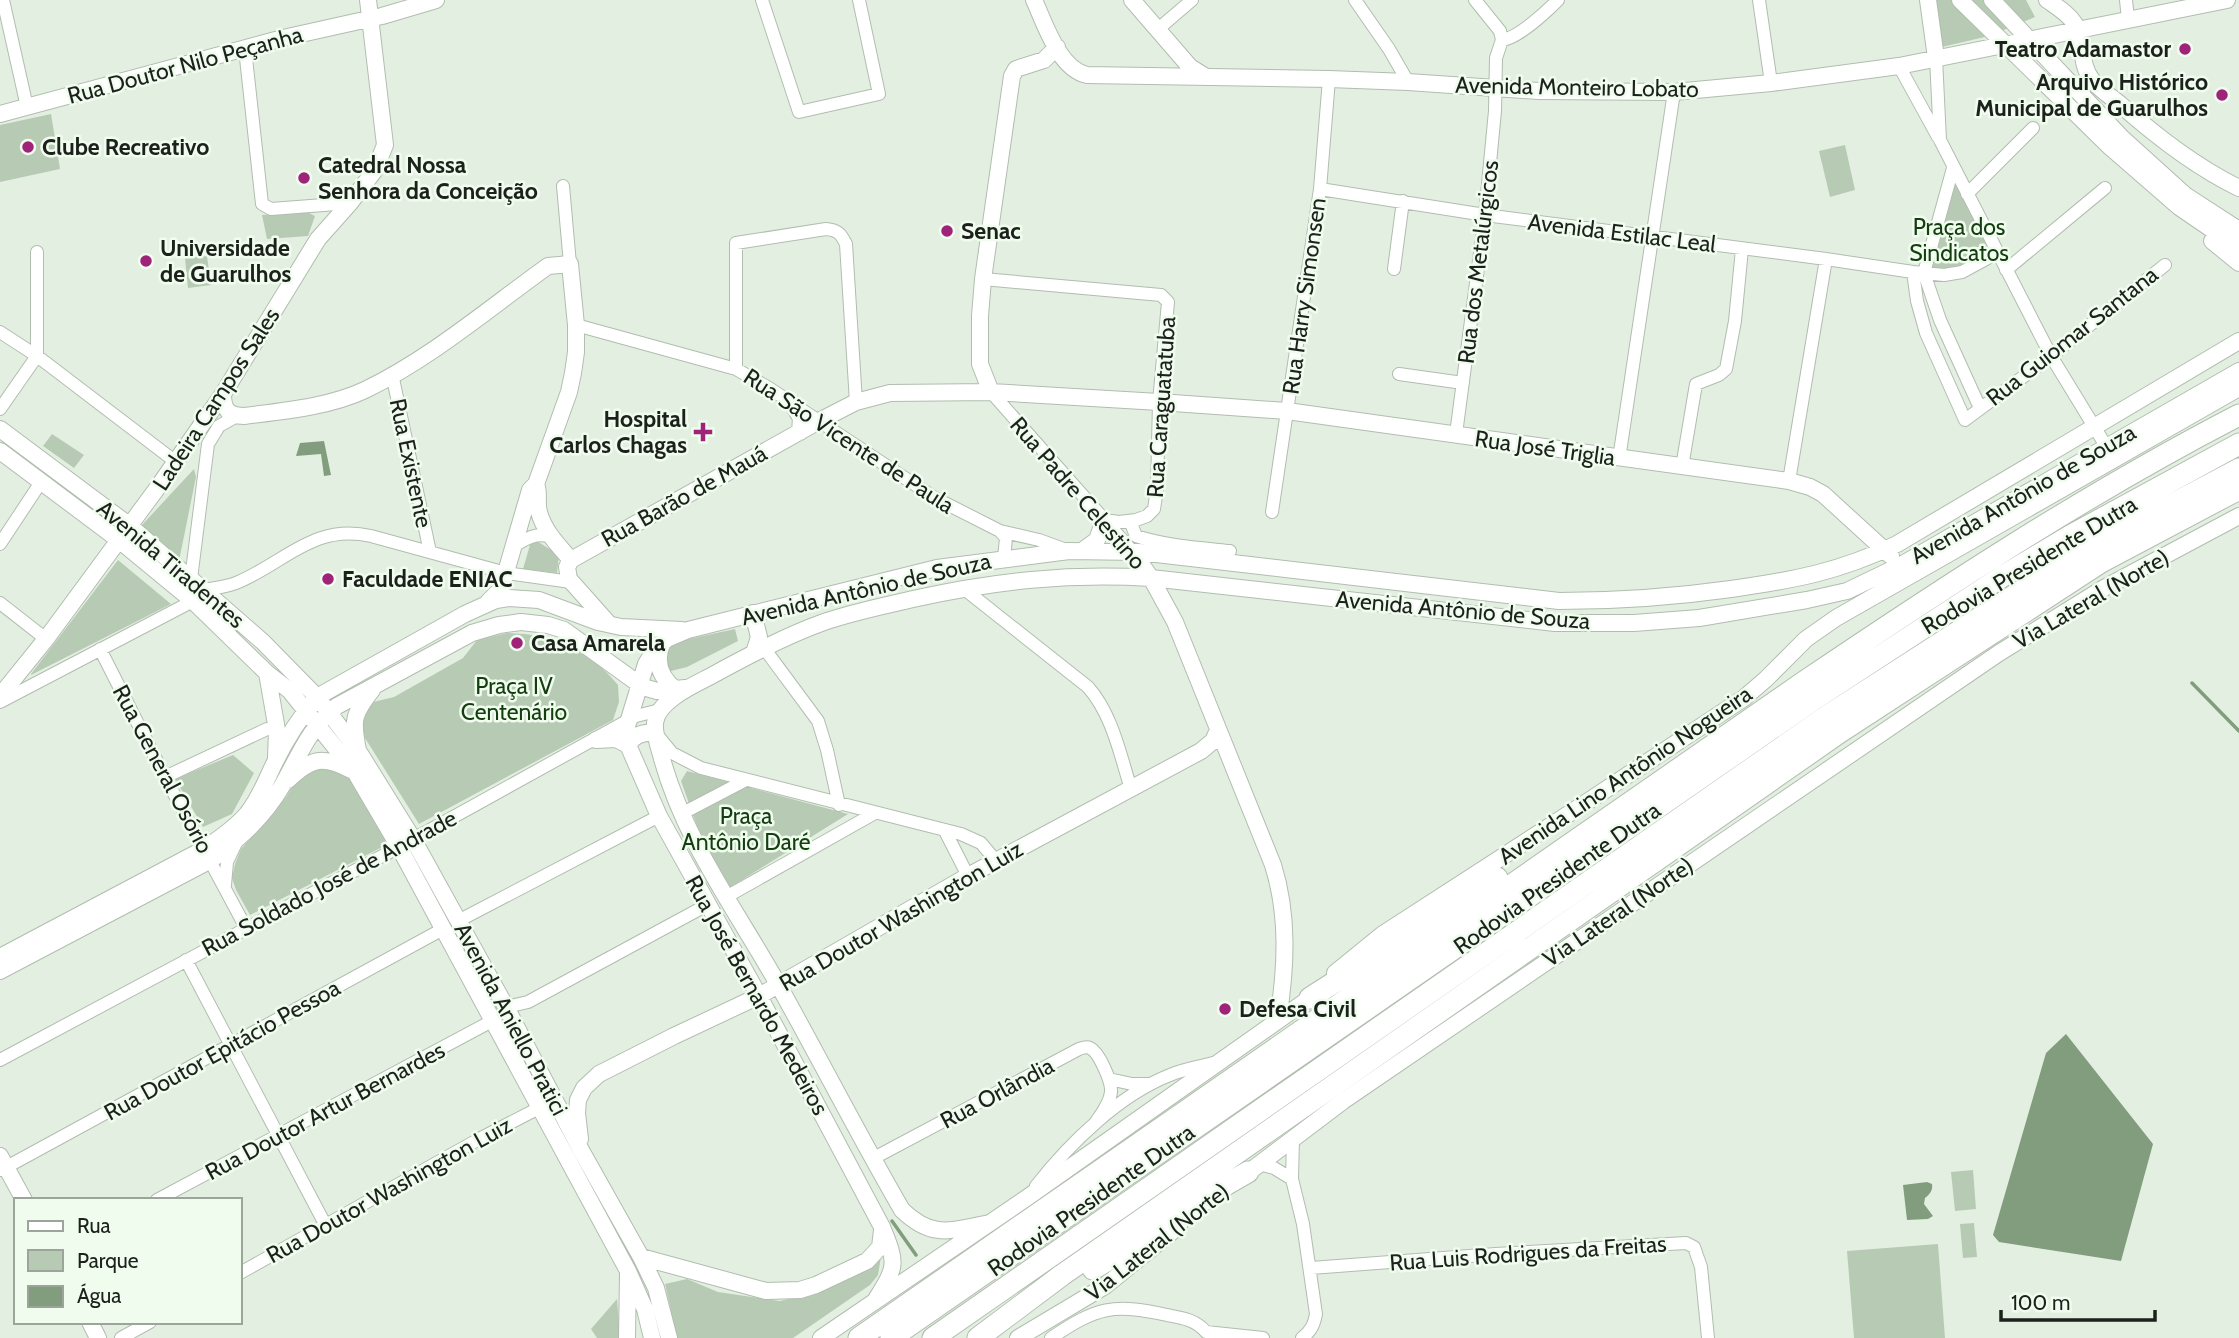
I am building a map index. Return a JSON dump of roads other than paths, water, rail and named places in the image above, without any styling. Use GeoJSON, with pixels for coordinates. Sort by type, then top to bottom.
{"type":"FeatureCollection","features":[{"type":"Feature","properties":{"kind":"highway","name":"Rodovia Presidente Dutra"},"geometry":{"type":"LineString","coordinates":[[859,1338],[1927,600],[2053,519],[2239,415]]}},
{"type":"Feature","properties":{"kind":"highway","name":"Rodovia Presidente Dutra"},"geometry":{"type":"LineString","coordinates":[[891,1338],[1824,693],[2003,576],[2070,536],[2239,444]]}},
{"type":"Feature","properties":{"kind":"highway","name":"Rodovia Presidente Dutra"},"geometry":{"type":"LineString","coordinates":[[933,1338],[1827,716],[2080,553],[2239,469]]}},
{"type":"Feature","properties":{"kind":"highway","name":"Rodovia Presidente Dutra"},"geometry":{"type":"LineString","coordinates":[[979,1338],[1062,1275],[1840,732],[2101,562],[2239,489]]}},
{"type":"Feature","properties":{"kind":"highway"},"geometry":{"type":"LineString","coordinates":[[1310,998],[1532,856],[1559,852]]}},
{"type":"Feature","properties":{"kind":"highway"},"geometry":{"type":"LineString","coordinates":[[979,1338],[1254,1168]]}},
{"type":"Feature","properties":{"kind":"highway"},"geometry":{"type":"LineString","coordinates":[[957,1338],[1062,1275]]}},
{"type":"Feature","properties":{"kind":"main road"},"geometry":{"type":"LineString","coordinates":[[368,0],[370,19]]}},
{"type":"Feature","properties":{"kind":"main road","name":"Rua Doutor Nilo Peçanha"},"geometry":{"type":"LineString","coordinates":[[0,114],[436,0]]}},
{"type":"Feature","properties":{"kind":"main road"},"geometry":{"type":"LineString","coordinates":[[1034,0],[1057,47]]}},
{"type":"Feature","properties":{"kind":"main road"},"geometry":{"type":"LineString","coordinates":[[1132,0],[1190,67],[1209,79]]}},
{"type":"Feature","properties":{"kind":"main road"},"geometry":{"type":"LineString","coordinates":[[1928,0],[1936,58]]}},
{"type":"Feature","properties":{"kind":"main road"},"geometry":{"type":"LineString","coordinates":[[1960,0],[2006,45],[2116,142],[2185,195],[2239,230]]}},
{"type":"Feature","properties":{"kind":"main road"},"geometry":{"type":"LineString","coordinates":[[1992,0],[2116,142],[2199,230],[2239,263]]}},
{"type":"Feature","properties":{"kind":"main road"},"geometry":{"type":"LineString","coordinates":[[2047,0],[2074,22],[2086,70],[2092,80],[2143,125],[2189,159],[2239,188]]}},
{"type":"Feature","properties":{"kind":"main road","name":"Avenida Monteiro Lobato"},"geometry":{"type":"LineString","coordinates":[[1057,47],[1068,65],[1087,75],[1329,79],[1539,91],[1674,92],[1771,83],[1899,66],[2227,0]]}},
{"type":"Feature","properties":{"kind":"main road","name":"Ladeira Campos Sales"},"geometry":{"type":"LineString","coordinates":[[0,696],[130,526],[223,394],[318,239],[375,170],[385,145],[370,19]]}},
{"type":"Feature","properties":{"kind":"main road","name":"Rua Padre Celestino"},"geometry":{"type":"LineString","coordinates":[[991,393],[980,364],[979,316],[1013,76],[1016,69],[1049,56],[1057,47]]}},
{"type":"Feature","properties":{"kind":"main road"},"geometry":{"type":"LineString","coordinates":[[2179,207],[2239,248]]}},
{"type":"Feature","properties":{"kind":"main road"},"geometry":{"type":"LineString","coordinates":[[223,394],[225,409],[237,416],[310,407],[363,390],[435,349],[548,266],[570,264],[576,352],[569,392],[536,484],[530,490],[501,589],[486,603]]}},
{"type":"Feature","properties":{"kind":"main road","name":"Avenida Antônio de Souza"},"geometry":{"type":"LineString","coordinates":[[663,642],[688,630],[937,568],[1076,551],[1133,552],[1559,601],[1614,601],[1675,596],[1788,581],[1821,574],[1884,550],[2239,341]]}},
{"type":"Feature","properties":{"kind":"main road"},"geometry":{"type":"LineString","coordinates":[[946,392],[961,386],[980,364]]}},
{"type":"Feature","properties":{"kind":"main road","name":"Avenida Antônio de Souza"},"geometry":{"type":"LineString","coordinates":[[660,710],[684,688],[822,623],[855,612],[963,588],[1028,579],[1076,576],[1151,578],[1555,623],[1634,623],[1699,618],[1807,600],[1847,591],[1901,565],[2239,371]]}},
{"type":"Feature","properties":{"kind":"main road","name":"Avenida Lino Antônio Nogueira"},"geometry":{"type":"LineString","coordinates":[[821,1338],[1028,1197],[1310,998],[1340,967],[1383,934],[1744,698],[1806,639],[1836,618],[2239,388]]}},
{"type":"Feature","properties":{"kind":"main road","name":"Rua Barão de Mauá"},"geometry":{"type":"LineString","coordinates":[[571,560],[856,402],[890,393],[991,393]]}},
{"type":"Feature","properties":{"kind":"main road","name":"Rua José Triglia"},"geometry":{"type":"LineString","coordinates":[[991,393],[1094,399],[1159,408],[1287,411],[1789,481],[1823,494],[1901,565]]}},
{"type":"Feature","properties":{"kind":"main road"},"geometry":{"type":"LineString","coordinates":[[792,403],[801,418],[800,432]]}},
{"type":"Feature","properties":{"kind":"main road","name":"Avenida Tiradentes"},"geometry":{"type":"LineString","coordinates":[[0,429],[130,526],[191,579],[198,596],[268,673],[290,691],[312,703]]}},
{"type":"Feature","properties":{"kind":"main road","name":"Avenida Tiradentes"},"geometry":{"type":"LineString","coordinates":[[0,451],[198,596],[223,607],[263,642],[323,718]]}},
{"type":"Feature","properties":{"kind":"main road"},"geometry":{"type":"LineString","coordinates":[[536,484],[539,491],[539,513],[551,537],[571,560],[567,572],[570,582],[609,624]]}},
{"type":"Feature","properties":{"kind":"main road","name":"Via Lateral (Norte)"},"geometry":{"type":"LineString","coordinates":[[1017,1338],[1105,1286],[1293,1138],[1434,1038],[1999,653],[2104,588],[2239,516]]}},
{"type":"Feature","properties":{"kind":"main road"},"geometry":{"type":"LineString","coordinates":[[1076,551],[1097,540],[1104,520]]}},
{"type":"Feature","properties":{"kind":"main road","name":"Rua Padre Celestino"},"geometry":{"type":"LineString","coordinates":[[1133,552],[1175,622],[1273,865],[1280,888],[1284,918],[1285,951],[1278,1020]]}},
{"type":"Feature","properties":{"kind":"main road"},"geometry":{"type":"LineString","coordinates":[[1175,622],[1175,603],[1186,582]]}},
{"type":"Feature","properties":{"kind":"main road","name":"Avenida Antônio de Souza"},"geometry":{"type":"LineString","coordinates":[[312,703],[486,603],[509,598],[538,600],[629,629],[688,630]]}},
{"type":"Feature","properties":{"kind":"main road"},"geometry":{"type":"LineString","coordinates":[[753,613],[759,637],[759,651]]}},
{"type":"Feature","properties":{"kind":"main road"},"geometry":{"type":"LineString","coordinates":[[0,957],[237,839],[260,818],[281,787],[305,741],[323,718],[375,685],[472,633],[521,622],[548,625],[564,630],[638,684],[657,691],[684,688]]}},
{"type":"Feature","properties":{"kind":"main road"},"geometry":{"type":"LineString","coordinates":[[638,684],[651,655],[663,642]]}},
{"type":"Feature","properties":{"kind":"main road"},"geometry":{"type":"LineString","coordinates":[[663,642],[658,664],[663,676],[684,688]]}},
{"type":"Feature","properties":{"kind":"main road"},"geometry":{"type":"LineString","coordinates":[[268,673],[277,730],[275,761]]}},
{"type":"Feature","properties":{"kind":"main road","name":"Rua José Bernardo Medeiros"},"geometry":{"type":"LineString","coordinates":[[638,684],[626,732],[628,745],[659,816],[760,996],[882,1227],[894,1260],[889,1279],[875,1301]]}},
{"type":"Feature","properties":{"kind":"main road"},"geometry":{"type":"LineString","coordinates":[[359,752],[355,718],[375,685]]}},
{"type":"Feature","properties":{"kind":"main road"},"geometry":{"type":"LineString","coordinates":[[0,971],[207,854],[247,814],[263,790],[275,761],[312,703]]}},
{"type":"Feature","properties":{"kind":"main road"},"geometry":{"type":"LineString","coordinates":[[596,740],[616,739],[628,745],[635,736],[655,733],[655,722],[660,710]]}},
{"type":"Feature","properties":{"kind":"main road","name":"Avenida Aniello Pratici"},"geometry":{"type":"LineString","coordinates":[[323,718],[359,752],[406,843],[443,929],[628,1271],[645,1309],[652,1338]]}},
{"type":"Feature","properties":{"kind":"main road","name":"Avenida Aniello Pratici"},"geometry":{"type":"LineString","coordinates":[[323,718],[355,772],[458,921],[506,1007],[641,1257],[656,1288],[669,1338]]}},
{"type":"Feature","properties":{"kind":"main road","name":"Rua Doutor Washington Luiz"},"geometry":{"type":"LineString","coordinates":[[582,1152],[578,1100],[581,1092],[592,1080],[674,1036],[760,996],[968,876],[1201,751],[1213,741],[1218,730]]}},
{"type":"Feature","properties":{"kind":"main road","name":"Rua José Bernardo Medeiros"},"geometry":{"type":"LineString","coordinates":[[655,733],[681,814],[726,897],[779,985],[853,1126],[902,1210],[923,1227],[943,1231],[990,1223]]}},
{"type":"Feature","properties":{"kind":"main road"},"geometry":{"type":"LineString","coordinates":[[1201,751],[1228,755]]}},
{"type":"Feature","properties":{"kind":"main road"},"geometry":{"type":"LineString","coordinates":[[281,787],[304,766],[317,761],[334,761],[355,772]]}},
{"type":"Feature","properties":{"kind":"main road"},"geometry":{"type":"LineString","coordinates":[[834,1138],[853,1126]]}},
{"type":"Feature","properties":{"kind":"main road"},"geometry":{"type":"LineString","coordinates":[[2,1165],[22,1198]]}},
{"type":"Feature","properties":{"kind":"main road"},"geometry":{"type":"LineString","coordinates":[[641,1257],[766,1291],[800,1290],[867,1261],[880,1247],[882,1227]]}},
{"type":"Feature","properties":{"kind":"main road"},"geometry":{"type":"LineString","coordinates":[[627,1338],[628,1271]]}},
{"type":"Feature","properties":{"kind":"street"},"geometry":{"type":"LineString","coordinates":[[3,0],[27,107]]}},
{"type":"Feature","properties":{"kind":"street"},"geometry":{"type":"LineString","coordinates":[[762,0],[799,112],[879,94],[859,0]]}},
{"type":"Feature","properties":{"kind":"street"},"geometry":{"type":"LineString","coordinates":[[1157,30],[1192,0]]}},
{"type":"Feature","properties":{"kind":"street"},"geometry":{"type":"LineString","coordinates":[[1355,0],[1408,82]]}},
{"type":"Feature","properties":{"kind":"street"},"geometry":{"type":"LineString","coordinates":[[1475,0],[1498,28],[1502,40],[1512,37],[1558,0]]}},
{"type":"Feature","properties":{"kind":"street"},"geometry":{"type":"LineString","coordinates":[[1759,0],[1771,83]]}},
{"type":"Feature","properties":{"kind":"street"},"geometry":{"type":"LineString","coordinates":[[2126,0],[2128,19]]}},
{"type":"Feature","properties":{"kind":"street","name":"Rua dos Metalúrgicos"},"geometry":{"type":"LineString","coordinates":[[1456,434],[1485,215],[1495,111],[1496,58],[1502,40]]}},
{"type":"Feature","properties":{"kind":"street"},"geometry":{"type":"LineString","coordinates":[[245,49],[261,204],[271,209],[350,203]]}},
{"type":"Feature","properties":{"kind":"street"},"geometry":{"type":"LineString","coordinates":[[1936,58],[1940,140]]}},
{"type":"Feature","properties":{"kind":"street"},"geometry":{"type":"LineString","coordinates":[[1899,66],[2051,356],[2106,446]]}},
{"type":"Feature","properties":{"kind":"street","name":"Rua Harry Simonsen"},"geometry":{"type":"LineString","coordinates":[[1272,512],[1320,189],[1329,79]]}},
{"type":"Feature","properties":{"kind":"street"},"geometry":{"type":"LineString","coordinates":[[1619,459],[1674,92]]}},
{"type":"Feature","properties":{"kind":"street"},"geometry":{"type":"LineString","coordinates":[[1967,194],[2033,128]]}},
{"type":"Feature","properties":{"kind":"street"},"geometry":{"type":"LineString","coordinates":[[1953,168],[1918,273],[1980,408]]}},
{"type":"Feature","properties":{"kind":"street"},"geometry":{"type":"LineString","coordinates":[[564,186],[570,264]]}},
{"type":"Feature","properties":{"kind":"street"},"geometry":{"type":"LineString","coordinates":[[2006,270],[2105,188]]}},
{"type":"Feature","properties":{"kind":"street","name":"Avenida Estilac Leal"},"geometry":{"type":"LineString","coordinates":[[1320,189],[1485,215],[1918,273],[1944,275],[1962,272],[1997,253]]}},
{"type":"Feature","properties":{"kind":"street"},"geometry":{"type":"LineString","coordinates":[[1394,269],[1403,201]]}},
{"type":"Feature","properties":{"kind":"street","name":"Rua São Vicente de Paula"},"geometry":{"type":"LineString","coordinates":[[856,402],[846,244],[841,234],[826,229],[736,243],[736,369],[935,498],[1000,531],[1076,551]]}},
{"type":"Feature","properties":{"kind":"street"},"geometry":{"type":"LineString","coordinates":[[1682,467],[1696,384],[1719,375],[1726,369],[1735,321],[1742,248]]}},
{"type":"Feature","properties":{"kind":"street"},"geometry":{"type":"LineString","coordinates":[[0,409],[37,356],[37,253]]}},
{"type":"Feature","properties":{"kind":"street"},"geometry":{"type":"LineString","coordinates":[[1789,481],[1826,259]]}},
{"type":"Feature","properties":{"kind":"street","name":"Rua Guiomar Santana"},"geometry":{"type":"LineString","coordinates":[[1918,273],[1922,322],[1965,420],[2165,265]]}},
{"type":"Feature","properties":{"kind":"street","name":"Rua Caraguatatuba"},"geometry":{"type":"LineString","coordinates":[[983,279],[1161,295],[1168,302],[1159,408],[1156,503],[1147,516],[1130,521],[1104,520]]}},
{"type":"Feature","properties":{"kind":"street"},"geometry":{"type":"LineString","coordinates":[[576,326],[736,369]]}},
{"type":"Feature","properties":{"kind":"street"},"geometry":{"type":"LineString","coordinates":[[0,332],[37,356],[176,461]]}},
{"type":"Feature","properties":{"kind":"street","name":"Rua Existente"},"geometry":{"type":"LineString","coordinates":[[392,374],[430,552]]}},
{"type":"Feature","properties":{"kind":"street"},"geometry":{"type":"LineString","coordinates":[[1399,374],[1463,383]]}},
{"type":"Feature","properties":{"kind":"street","name":"Rua Padre Celestino"},"geometry":{"type":"LineString","coordinates":[[991,393],[1133,552]]}},
{"type":"Feature","properties":{"kind":"street"},"geometry":{"type":"LineString","coordinates":[[191,579],[208,444],[219,426],[237,416]]}},
{"type":"Feature","properties":{"kind":"street"},"geometry":{"type":"LineString","coordinates":[[0,544],[41,482]]}},
{"type":"Feature","properties":{"kind":"street"},"geometry":{"type":"LineString","coordinates":[[1130,521],[1136,536],[1145,539],[1186,547],[1230,551]]}},
{"type":"Feature","properties":{"kind":"street"},"geometry":{"type":"LineString","coordinates":[[1000,531],[1006,538],[1004,558]]}},
{"type":"Feature","properties":{"kind":"street"},"geometry":{"type":"LineString","coordinates":[[0,702],[198,596],[235,584],[306,544],[339,533],[358,534],[506,573],[570,582]]}},
{"type":"Feature","properties":{"kind":"street"},"geometry":{"type":"LineString","coordinates":[[512,547],[530,536],[544,534],[551,537]]}},
{"type":"Feature","properties":{"kind":"street"},"geometry":{"type":"LineString","coordinates":[[223,607],[235,584]]}},
{"type":"Feature","properties":{"kind":"street"},"geometry":{"type":"LineString","coordinates":[[963,588],[1088,687],[1098,698],[1105,710],[1131,789]]}},
{"type":"Feature","properties":{"kind":"street"},"geometry":{"type":"LineString","coordinates":[[0,603],[46,639]]}},
{"type":"Feature","properties":{"kind":"street","name":"Rua General Osório"},"geometry":{"type":"LineString","coordinates":[[100,649],[246,928]]}},
{"type":"Feature","properties":{"kind":"street"},"geometry":{"type":"LineString","coordinates":[[759,651],[818,721],[839,805]]}},
{"type":"Feature","properties":{"kind":"street","name":"Rua Soldado José de Andrade"},"geometry":{"type":"LineString","coordinates":[[0,1060],[596,740],[629,719],[660,710]]}},
{"type":"Feature","properties":{"kind":"street"},"geometry":{"type":"LineString","coordinates":[[165,776],[267,729]]}},
{"type":"Feature","properties":{"kind":"street"},"geometry":{"type":"LineString","coordinates":[[655,733],[672,753],[689,763],[839,805],[972,838],[981,843],[996,862]]}},
{"type":"Feature","properties":{"kind":"street"},"geometry":{"type":"LineString","coordinates":[[681,814],[746,780]]}},
{"type":"Feature","properties":{"kind":"street"},"geometry":{"type":"LineString","coordinates":[[726,897],[874,813]]}},
{"type":"Feature","properties":{"kind":"street"},"geometry":{"type":"LineString","coordinates":[[458,921],[659,816]]}},
{"type":"Feature","properties":{"kind":"street"},"geometry":{"type":"LineString","coordinates":[[945,831],[968,876]]}},
{"type":"Feature","properties":{"kind":"street","name":"Rua General Osório"},"geometry":{"type":"LineString","coordinates":[[226,889],[227,862],[237,839]]}},
{"type":"Feature","properties":{"kind":"street"},"geometry":{"type":"LineString","coordinates":[[506,1007],[528,1002],[707,905]]}},
{"type":"Feature","properties":{"kind":"street","name":"Rua Doutor Epitácio Pessoa"},"geometry":{"type":"LineString","coordinates":[[2,1165],[231,1045],[443,929]]}},
{"type":"Feature","properties":{"kind":"street"},"geometry":{"type":"LineString","coordinates":[[186,960],[326,1226]]}},
{"type":"Feature","properties":{"kind":"street"},"geometry":{"type":"LineString","coordinates":[[515,1025],[528,1002]]}},
{"type":"Feature","properties":{"kind":"street","name":"Rua Doutor Artur Bernardes"},"geometry":{"type":"LineString","coordinates":[[161,1198],[492,1021]]}},
{"type":"Feature","properties":{"kind":"street","name":"Rua Orlândia"},"geometry":{"type":"LineString","coordinates":[[872,1159],[1079,1049],[1086,1047],[1093,1051],[1109,1079]]}},
{"type":"Feature","properties":{"kind":"street","name":"Avenida Lino Antônio Nogueira"},"geometry":{"type":"LineString","coordinates":[[1028,1197],[1075,1141],[1096,1122],[1149,1084],[1176,1073],[1220,1061]]}},
{"type":"Feature","properties":{"kind":"street"},"geometry":{"type":"LineString","coordinates":[[1096,1122],[1109,1101],[1109,1079],[1132,1084],[1149,1084]]}},
{"type":"Feature","properties":{"kind":"street","name":"Rua Doutor Washington Luiz"},"geometry":{"type":"LineString","coordinates":[[242,1272],[539,1108]]}},
{"type":"Feature","properties":{"kind":"street"},"geometry":{"type":"LineString","coordinates":[[1293,1138],[1293,1179],[1311,1268],[1316,1314],[1314,1324],[1302,1338]]}},
{"type":"Feature","properties":{"kind":"street"},"geometry":{"type":"LineString","coordinates":[[1254,1168],[1274,1168],[1293,1179]]}},
{"type":"Feature","properties":{"kind":"street","name":"Rua Luis Rodrigues da Freitas"},"geometry":{"type":"LineString","coordinates":[[1311,1268],[1686,1243],[1694,1247],[1701,1267],[1708,1338]]}},
{"type":"Feature","properties":{"kind":"street"},"geometry":{"type":"LineString","coordinates":[[1051,1338],[1089,1314],[1122,1307],[1188,1319],[1201,1326],[1205,1335],[1262,1338]]}},
{"type":"Feature","properties":{"kind":"street"},"geometry":{"type":"LineString","coordinates":[[121,1338],[146,1324]]}},
{"type":"Feature","properties":{"kind":"water"},"geometry":{"type":"Polygon","coordinates":[[[324,441],[331,475],[324,476],[321,454],[296,456],[300,443],[324,441]]]}},
{"type":"Feature","properties":{"kind":"water"},"geometry":{"type":"Polygon","coordinates":[[[2066,1034],[2153,1144],[2121,1261],[1999,1242],[1993,1235],[2046,1053],[2066,1034]]]}},
{"type":"Feature","properties":{"kind":"water"},"geometry":{"type":"Polygon","coordinates":[[[1927,1182],[1932,1184],[1932,1188],[1924,1204],[1933,1216],[1928,1219],[1907,1220],[1903,1185],[1927,1182]]]}},
{"type":"Feature","properties":{"kind":"waterway"},"geometry":{"type":"LineString","coordinates":[[2192,683],[2239,731]]}},
{"type":"Feature","properties":{"kind":"waterway"},"geometry":{"type":"LineString","coordinates":[[892,1221],[916,1255]]}},
{"type":"Feature","properties":{"kind":"place","name":"Teatro Adamastor"},"geometry":{"type":"Point","coordinates":[2185,49]}},
{"type":"Feature","properties":{"kind":"place","name":"Arquivo Histórico Municipal de Guarulhos"},"geometry":{"type":"Point","coordinates":[2222,95]}},
{"type":"Feature","properties":{"kind":"place","name":"Clube Recreativo"},"geometry":{"type":"Point","coordinates":[28,147]}},
{"type":"Feature","properties":{"kind":"place","name":"Catedral Nossa Senhora da Conceição"},"geometry":{"type":"Point","coordinates":[304,178]}},
{"type":"Feature","properties":{"kind":"place","name":"Senac"},"geometry":{"type":"Point","coordinates":[947,231]}},
{"type":"Feature","properties":{"kind":"place","name":"Universidade de Guarulhos"},"geometry":{"type":"Point","coordinates":[146,261]}},
{"type":"Feature","properties":{"kind":"place","name":"Hospital Carlos Chagas"},"geometry":{"type":"Point","coordinates":[703,432]}},
{"type":"Feature","properties":{"kind":"place","name":"Faculdade ENIAC"},"geometry":{"type":"Point","coordinates":[328,579]}},
{"type":"Feature","properties":{"kind":"place","name":"Casa Amarela"},"geometry":{"type":"Point","coordinates":[517,643]}},
{"type":"Feature","properties":{"kind":"place","name":"Defesa Civil"},"geometry":{"type":"Point","coordinates":[1225,1009]}},
{"type":"Feature","properties":{"kind":"park label","name":"Praça dos Sindicatos"},"geometry":{"type":"Point","coordinates":[1959,240]}},
{"type":"Feature","properties":{"kind":"park label","name":"Praça IV Centenário"},"geometry":{"type":"Point","coordinates":[514,699]}},
{"type":"Feature","properties":{"kind":"park label","name":"Praça Antônio Daré"},"geometry":{"type":"Point","coordinates":[746,829]}}]}
